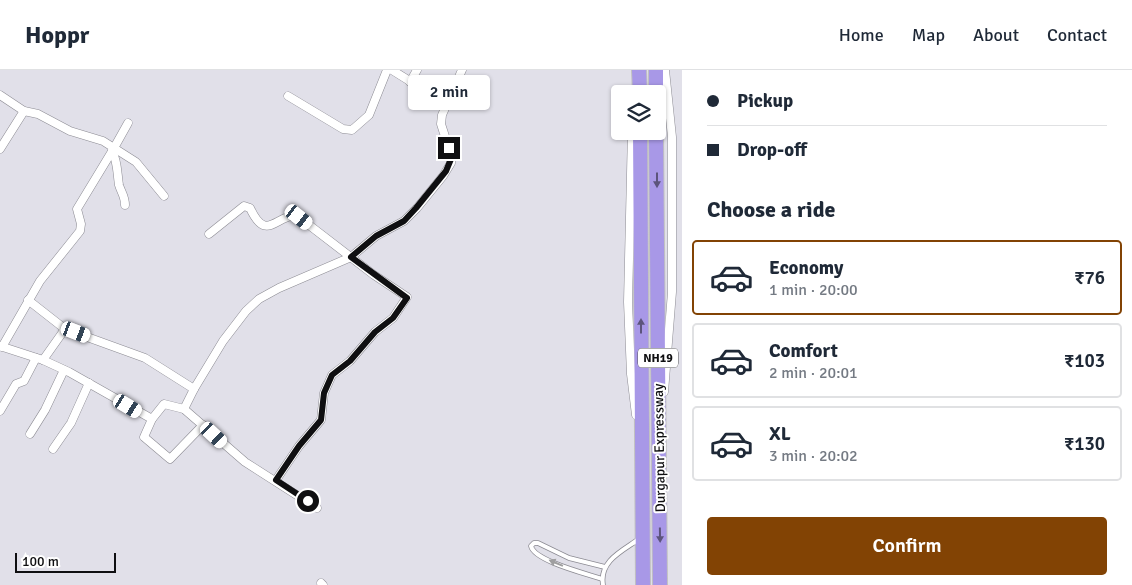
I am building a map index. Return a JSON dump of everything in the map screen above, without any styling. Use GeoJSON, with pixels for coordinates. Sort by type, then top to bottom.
{"type":"FeatureCollection","features":[{"type":"Feature","properties":{"kind":"highway"},"geometry":{"type":"LineString","coordinates":[[639,70],[640,85]]}},
{"type":"Feature","properties":{"kind":"highway"},"geometry":{"type":"LineString","coordinates":[[656,70],[656,85]]}},
{"type":"Feature","properties":{"kind":"highway","name":"Durgapur Expressway"},"geometry":{"type":"LineString","coordinates":[[640,140],[643,585]]}},
{"type":"Feature","properties":{"kind":"highway","name":"Durgapur Expressway"},"geometry":{"type":"LineString","coordinates":[[656,140],[660,585]]}},
{"type":"Feature","properties":{"kind":"street"},"geometry":{"type":"LineString","coordinates":[[288,96],[344,129],[352,130],[369,115],[386,70]]}},
{"type":"Feature","properties":{"kind":"street"},"geometry":{"type":"LineString","coordinates":[[392,70],[445,103]]}},
{"type":"Feature","properties":{"kind":"street"},"geometry":{"type":"LineString","coordinates":[[410,82],[418,70]]}},
{"type":"Feature","properties":{"kind":"street"},"geometry":{"type":"LineString","coordinates":[[184,409],[223,341],[252,304],[279,288],[351,257],[376,236],[404,221],[446,171],[451,159],[441,124],[445,103],[462,70]]}},
{"type":"Feature","properties":{"kind":"street"},"geometry":{"type":"LineString","coordinates":[[637,85],[639,70]]}},
{"type":"Feature","properties":{"kind":"street"},"geometry":{"type":"LineString","coordinates":[[658,428],[667,370],[672,292],[672,137],[665,70]]}},
{"type":"Feature","properties":{"kind":"street"},"geometry":{"type":"LineString","coordinates":[[0,95],[24,111],[38,114],[70,131],[103,141],[113,150],[136,162],[164,196]]}},
{"type":"Feature","properties":{"kind":"street"},"geometry":{"type":"LineString","coordinates":[[0,149],[24,111]]}},
{"type":"Feature","properties":{"kind":"street"},"geometry":{"type":"LineString","coordinates":[[128,123],[78,209],[81,224],[80,231],[40,281],[1,347],[40,359],[64,370],[152,419]]}},
{"type":"Feature","properties":{"kind":"street"},"geometry":{"type":"LineString","coordinates":[[632,140],[629,339],[635,407],[642,449]]}},
{"type":"Feature","properties":{"kind":"street"},"geometry":{"type":"LineString","coordinates":[[113,150],[118,167],[120,187],[125,196],[125,205]]}},
{"type":"Feature","properties":{"kind":"street"},"geometry":{"type":"LineString","coordinates":[[209,234],[246,206],[250,208],[257,222],[262,225],[276,224],[294,215],[407,298],[393,318],[375,332],[350,361],[332,375],[324,393],[321,420],[299,446],[276,480]]}},
{"type":"Feature","properties":{"kind":"street"},"geometry":{"type":"LineString","coordinates":[[28,300],[65,329],[145,358],[194,389]]}},
{"type":"Feature","properties":{"kind":"street"},"geometry":{"type":"LineString","coordinates":[[0,411],[16,384],[24,381],[65,329]]}},
{"type":"Feature","properties":{"kind":"street"},"geometry":{"type":"LineString","coordinates":[[30,434],[45,410],[64,370]]}},
{"type":"Feature","properties":{"kind":"street"},"geometry":{"type":"LineString","coordinates":[[52,449],[71,423],[89,383]]}},
{"type":"Feature","properties":{"kind":"street"},"geometry":{"type":"LineString","coordinates":[[203,424],[170,459],[144,437],[152,419],[164,404],[184,409],[203,424],[245,462],[276,480],[317,508]]}},
{"type":"Feature","properties":{"kind":"lane"},"geometry":{"type":"LineString","coordinates":[[603,585],[602,579],[605,568],[614,556],[642,536]]}},
{"type":"Feature","properties":{"kind":"lane"},"geometry":{"type":"LineString","coordinates":[[602,579],[570,569],[540,556],[532,550],[531,546],[534,543],[538,543],[573,559],[605,568]]}},
{"type":"Feature","properties":{"kind":"lane"},"geometry":{"type":"LineString","coordinates":[[570,569],[573,559]]}},
{"type":"Feature","properties":{"kind":"route"},"geometry":{"type":"LineString","coordinates":[[308,501],[276,480],[299,446],[313,432],[321,420],[325,388],[332,375],[350,361],[375,332],[393,318],[407,298],[405,294],[380,280],[351,257],[376,236],[404,221],[416,208],[443,176],[451,163],[449,148]]}}]}
